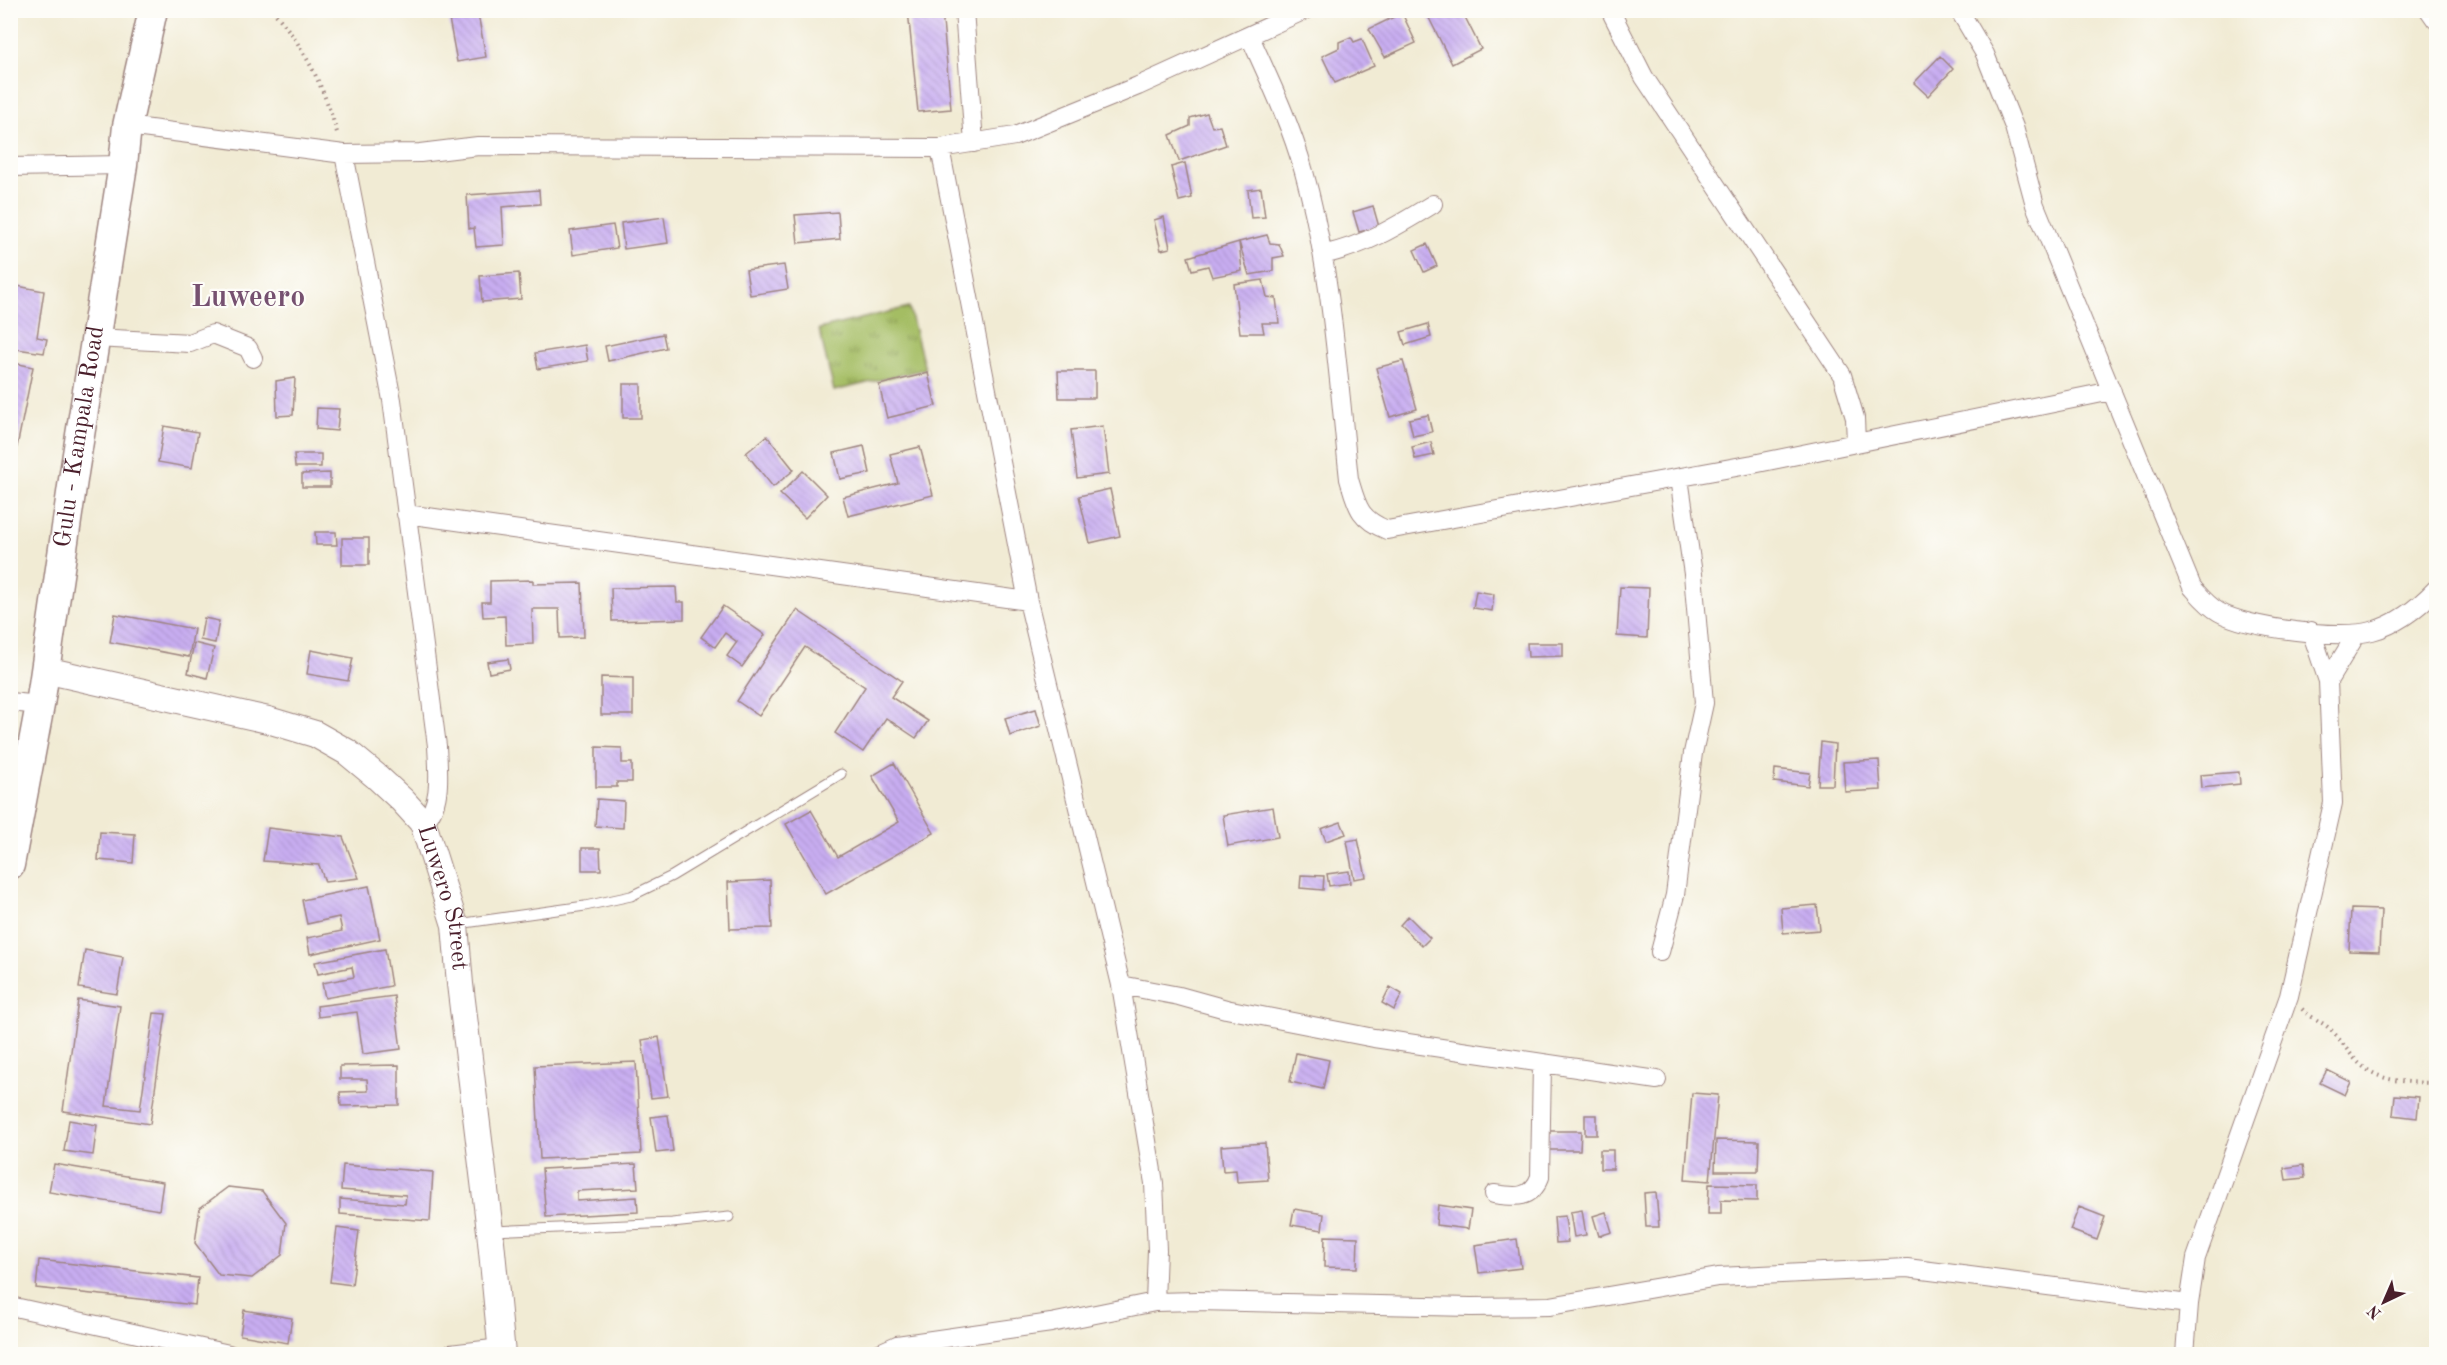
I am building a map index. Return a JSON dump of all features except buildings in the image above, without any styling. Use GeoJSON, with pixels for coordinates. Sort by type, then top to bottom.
{"type":"FeatureCollection","features":[{"type":"Feature","properties":{"kind":"main road","name":"Gulu - Kampala Road"},"geometry":{"type":"LineString","coordinates":[[10,865],[40,705],[123,165],[127,126],[153,10]]}},
{"type":"Feature","properties":{"kind":"main road","name":"Luwero Street"},"geometry":{"type":"LineString","coordinates":[[45,670],[268,720],[315,734],[347,752],[402,800],[423,823],[455,925],[502,1351]]}},
{"type":"Feature","properties":{"kind":"street"},"geometry":{"type":"LineString","coordinates":[[964,10],[974,143]]}},
{"type":"Feature","properties":{"kind":"street"},"geometry":{"type":"LineString","coordinates":[[127,126],[344,154],[420,153],[478,146],[940,148],[1015,136],[1250,37],[1305,10]]}},
{"type":"Feature","properties":{"kind":"street"},"geometry":{"type":"LineString","coordinates":[[1610,10],[1644,77],[1842,375],[1855,418],[1856,443]]}},
{"type":"Feature","properties":{"kind":"street"},"geometry":{"type":"LineString","coordinates":[[1959,10],[1985,54],[2014,127],[2035,205],[2192,587],[2217,611],[2232,618],[2250,623],[2356,635],[2390,625],[2409,615],[2436,589]]}},
{"type":"Feature","properties":{"kind":"street"},"geometry":{"type":"LineString","coordinates":[[2428,10],[2436,20]]}},
{"type":"Feature","properties":{"kind":"street"},"geometry":{"type":"LineString","coordinates":[[1250,37],[1282,105],[1304,172],[1323,255],[1348,479],[1356,504],[1363,516],[1374,525],[1387,530],[1679,478],[2112,391]]}},
{"type":"Feature","properties":{"kind":"street"},"geometry":{"type":"LineString","coordinates":[[940,148],[1028,601],[1120,985],[1155,1183],[1157,1250],[1155,1302]]}},
{"type":"Feature","properties":{"kind":"street"},"geometry":{"type":"LineString","coordinates":[[344,154],[392,400],[437,746],[436,798],[423,823]]}},
{"type":"Feature","properties":{"kind":"street"},"geometry":{"type":"LineString","coordinates":[[10,167],[123,165]]}},
{"type":"Feature","properties":{"kind":"street"},"geometry":{"type":"LineString","coordinates":[[1323,255],[1364,243],[1384,234],[1432,204]]}},
{"type":"Feature","properties":{"kind":"street"},"geometry":{"type":"LineString","coordinates":[[95,338],[190,343],[213,334],[248,348],[253,358]]}},
{"type":"Feature","properties":{"kind":"street"},"geometry":{"type":"LineString","coordinates":[[1660,951],[1675,895],[1693,753],[1704,703],[1693,574],[1679,478]]}},
{"type":"Feature","properties":{"kind":"street"},"geometry":{"type":"LineString","coordinates":[[406,514],[1028,601]]}},
{"type":"Feature","properties":{"kind":"street"},"geometry":{"type":"LineString","coordinates":[[2185,1354],[2196,1258],[2289,996],[2333,803],[2328,681],[2311,631]]}},
{"type":"Feature","properties":{"kind":"street"},"geometry":{"type":"LineString","coordinates":[[2328,681],[2356,635]]}},
{"type":"Feature","properties":{"kind":"street"},"geometry":{"type":"LineString","coordinates":[[10,702],[40,705]]}},
{"type":"Feature","properties":{"kind":"street"},"geometry":{"type":"LineString","coordinates":[[1120,985],[1179,996],[1226,1009],[1374,1038],[1657,1080]]}},
{"type":"Feature","properties":{"kind":"street"},"geometry":{"type":"LineString","coordinates":[[1494,1194],[1519,1196],[1528,1193],[1536,1187],[1540,1177],[1542,1064]]}},
{"type":"Feature","properties":{"kind":"street"},"geometry":{"type":"LineString","coordinates":[[877,1354],[897,1345],[1051,1323],[1155,1302],[1550,1306],[1719,1277],[1907,1268],[2189,1304]]}},
{"type":"Feature","properties":{"kind":"street"},"geometry":{"type":"LineString","coordinates":[[10,1306],[229,1354]]}},
{"type":"Feature","properties":{"kind":"street"},"geometry":{"type":"LineString","coordinates":[[450,1354],[502,1351]]}},
{"type":"Feature","properties":{"kind":"lane"},"geometry":{"type":"LineString","coordinates":[[455,925],[585,906],[631,896],[672,876],[841,774]]}},
{"type":"Feature","properties":{"kind":"lane"},"geometry":{"type":"LineString","coordinates":[[490,1231],[672,1223],[729,1217]]}},
{"type":"Feature","properties":{"kind":"path"},"geometry":{"type":"LineString","coordinates":[[272,10],[282,21],[314,70],[333,117],[344,154]]}},
{"type":"Feature","properties":{"kind":"path"},"geometry":{"type":"LineString","coordinates":[[2289,996],[2310,1016],[2330,1029],[2361,1066],[2377,1077],[2403,1082],[2436,1083]]}},
{"type":"Feature","properties":{"kind":"green space"},"geometry":{"type":"Polygon","coordinates":[[[909,307],[925,369],[834,391],[819,329],[909,307]]]}},
{"type":"Feature","properties":{"kind":"district","name":"Luweero"},"geometry":{"type":"Point","coordinates":[248,298]}}]}
